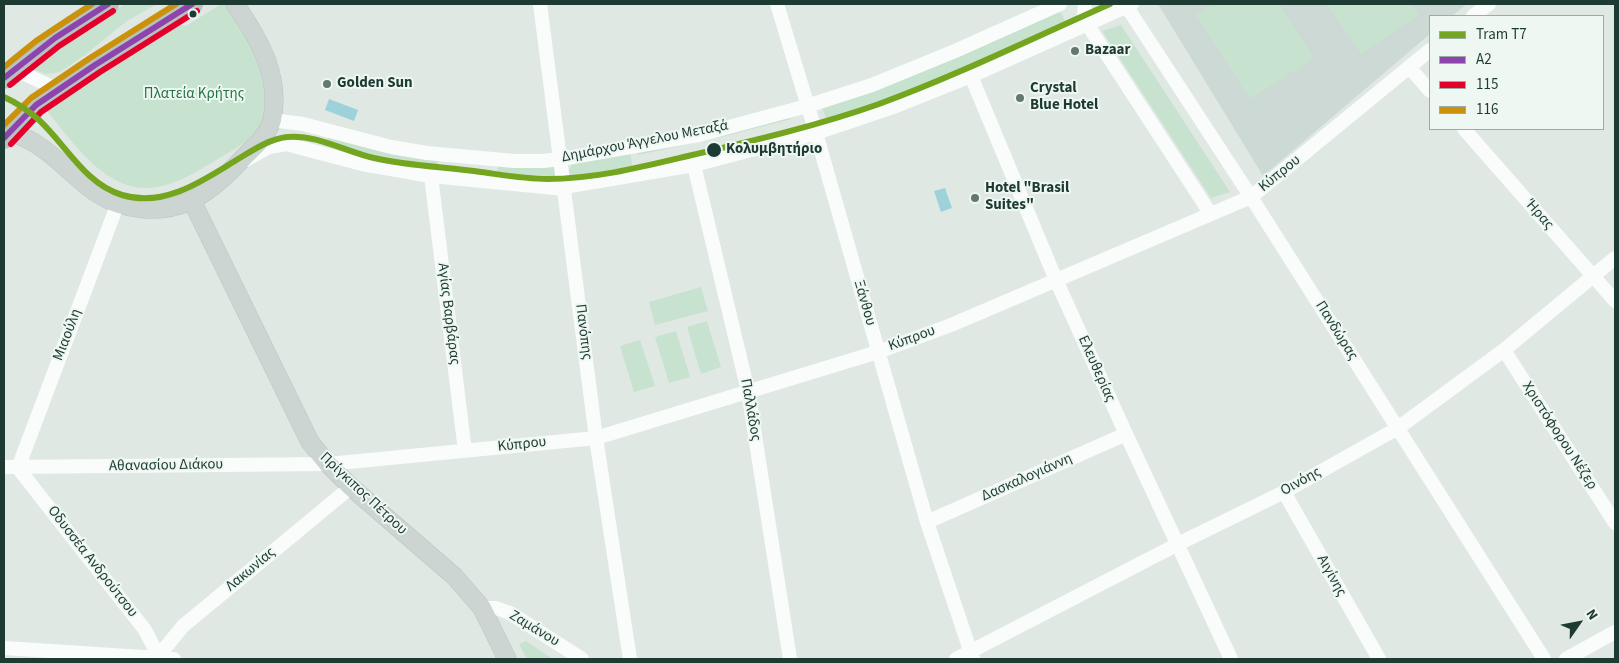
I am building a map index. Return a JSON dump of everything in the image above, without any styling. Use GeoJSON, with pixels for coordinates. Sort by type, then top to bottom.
{"type":"FeatureCollection","features":[{"type":"Feature","properties":{"kind":"highway"},"geometry":{"type":"LineString","coordinates":[[6,135],[36,105],[95,65],[192,4]]}},
{"type":"Feature","properties":{"kind":"highway"},"geometry":{"type":"LineString","coordinates":[[7,71],[98,6]]}},
{"type":"Feature","properties":{"kind":"main road"},"geometry":{"type":"LineString","coordinates":[[6,135],[24,136],[51,153],[102,196],[118,203],[152,210],[178,206],[192,201],[235,167],[265,135],[272,120],[273,87],[269,65],[255,33],[235,4]]}},
{"type":"Feature","properties":{"kind":"main road","name":"Πρίγκιπος Πέτρου"},"geometry":{"type":"LineString","coordinates":[[192,201],[310,442],[328,464],[351,486],[454,576],[482,608],[507,659]]}},
{"type":"Feature","properties":{"kind":"street","name":"Πανόπης"},"geometry":{"type":"LineString","coordinates":[[540,4],[596,438],[630,659]]}},
{"type":"Feature","properties":{"kind":"street","name":"Ξάνθου"},"geometry":{"type":"LineString","coordinates":[[777,4],[816,133],[927,522],[972,656]]}},
{"type":"Feature","properties":{"kind":"street","name":"Δημάρχου Άγγελου Μεταξά"},"geometry":{"type":"LineString","coordinates":[[272,120],[303,124],[391,147],[427,153],[514,161],[544,161],[699,135],[807,106],[872,85],[955,51],[1060,4]]}},
{"type":"Feature","properties":{"kind":"street"},"geometry":{"type":"LineString","coordinates":[[1085,4],[1084,15],[1087,24],[1210,213]]}},
{"type":"Feature","properties":{"kind":"street"},"geometry":{"type":"LineString","coordinates":[[1474,15],[1489,4]]}},
{"type":"Feature","properties":{"kind":"street","name":"Δημάρχου Άγγελου Μεταξά"},"geometry":{"type":"LineString","coordinates":[[235,167],[270,147],[286,144],[362,164],[431,176],[565,189],[570,186],[694,165],[816,133],[896,106],[971,76],[1128,5]]}},
{"type":"Feature","properties":{"kind":"street","name":"Πανδώρας"},"geometry":{"type":"LineString","coordinates":[[1128,5],[1544,659]]}},
{"type":"Feature","properties":{"kind":"street","name":"Κύπρου"},"geometry":{"type":"LineString","coordinates":[[328,464],[596,438],[878,352],[951,325],[1251,197],[1429,51]]}},
{"type":"Feature","properties":{"kind":"street"},"geometry":{"type":"LineString","coordinates":[[1409,67],[1429,90]]}},
{"type":"Feature","properties":{"kind":"street"},"geometry":{"type":"LineString","coordinates":[[7,71],[59,90]]}},
{"type":"Feature","properties":{"kind":"street","name":"Ελευθερίας"},"geometry":{"type":"LineString","coordinates":[[971,76],[1056,280],[1231,659]]}},
{"type":"Feature","properties":{"kind":"street","name":"Ήρας"},"geometry":{"type":"LineString","coordinates":[[1465,130],[1615,301]]}},
{"type":"Feature","properties":{"kind":"street","name":"Παλλάδος"},"geometry":{"type":"LineString","coordinates":[[694,165],[748,391],[790,659]]}},
{"type":"Feature","properties":{"kind":"street","name":"Αγίας Βαρβάρας"},"geometry":{"type":"LineString","coordinates":[[431,176],[465,451]]}},
{"type":"Feature","properties":{"kind":"street","name":"Μιαούλη"},"geometry":{"type":"LineString","coordinates":[[11,467],[118,203]]}},
{"type":"Feature","properties":{"kind":"street","name":"Οινόης"},"geometry":{"type":"LineString","coordinates":[[956,659],[972,656],[1178,544],[1284,492],[1398,428],[1504,350],[1615,258]]}},
{"type":"Feature","properties":{"kind":"street","name":"Χριστόφορου Νέζερ"},"geometry":{"type":"LineString","coordinates":[[1504,350],[1615,523]]}},
{"type":"Feature","properties":{"kind":"street","name":"Δασκαλογιάννη"},"geometry":{"type":"LineString","coordinates":[[927,522],[1126,434]]}},
{"type":"Feature","properties":{"kind":"street","name":"Αθανασίου Διάκου"},"geometry":{"type":"LineString","coordinates":[[11,467],[328,464]]}},
{"type":"Feature","properties":{"kind":"street","name":"Οδυσσέα Ανδρούτσου"},"geometry":{"type":"LineString","coordinates":[[11,467],[145,630],[158,659]]}},
{"type":"Feature","properties":{"kind":"street","name":"Λακωνίας"},"geometry":{"type":"LineString","coordinates":[[158,659],[183,626],[351,486]]}},
{"type":"Feature","properties":{"kind":"street","name":"Αιγίνης"},"geometry":{"type":"LineString","coordinates":[[1284,492],[1379,659]]}},
{"type":"Feature","properties":{"kind":"street","name":"Ζαμάνου"},"geometry":{"type":"LineString","coordinates":[[482,608],[496,608],[510,613],[582,659]]}},
{"type":"Feature","properties":{"kind":"street"},"geometry":{"type":"LineString","coordinates":[[1566,659],[1586,650],[1615,632]]}},
{"type":"Feature","properties":{"kind":"street"},"geometry":{"type":"LineString","coordinates":[[4,648],[174,659]]}},
{"type":"Feature","properties":{"kind":"shaded area"},"geometry":{"type":"Polygon","coordinates":[[[1158,4],[1467,4],[1453,15],[1429,15],[1429,35],[1263,176],[1158,4]]]}},
{"type":"Feature","properties":{"kind":"green space"},"geometry":{"type":"Polygon","coordinates":[[[125,4],[157,4],[127,21],[85,55],[60,72],[45,74],[33,69],[66,43],[125,4]]]}},
{"type":"Feature","properties":{"kind":"green space","name":"Πλατεία Κρήτης"},"geometry":{"type":"Polygon","coordinates":[[[221,4],[225,4],[246,32],[267,79],[266,121],[262,132],[189,176],[164,186],[151,188],[124,184],[101,171],[84,155],[47,111],[177,25],[186,26],[221,4]]]}},
{"type":"Feature","properties":{"kind":"green space"},"geometry":{"type":"Polygon","coordinates":[[[1213,4],[1279,4],[1314,58],[1250,99],[1196,15],[1213,4]]]}},
{"type":"Feature","properties":{"kind":"green space"},"geometry":{"type":"Polygon","coordinates":[[[1327,4],[1412,4],[1419,15],[1361,54],[1327,4]]]}},
{"type":"Feature","properties":{"kind":"green space"},"geometry":{"type":"Polygon","coordinates":[[[1059,9],[1067,25],[954,76],[877,107],[827,123],[822,106],[921,72],[1059,9]]]}},
{"type":"Feature","properties":{"kind":"green space"},"geometry":{"type":"Polygon","coordinates":[[[1121,25],[1230,192],[1211,198],[1102,31],[1121,25]]]}},
{"type":"Feature","properties":{"kind":"green space"},"geometry":{"type":"Polygon","coordinates":[[[790,115],[791,119],[726,136],[638,155],[637,151],[790,115]]]}},
{"type":"Feature","properties":{"kind":"green space"},"geometry":{"type":"Polygon","coordinates":[[[793,127],[794,132],[707,155],[640,169],[639,164],[722,146],[793,127]]]}},
{"type":"Feature","properties":{"kind":"green space"},"geometry":{"type":"Polygon","coordinates":[[[329,134],[438,158],[437,170],[384,162],[325,146],[329,134]]]}},
{"type":"Feature","properties":{"kind":"green space"},"geometry":{"type":"Polygon","coordinates":[[[630,151],[633,170],[571,180],[569,170],[572,164],[630,151]]]}},
{"type":"Feature","properties":{"kind":"green space"},"geometry":{"type":"Polygon","coordinates":[[[498,163],[556,164],[558,181],[497,177],[498,163]]]}},
{"type":"Feature","properties":{"kind":"green space"},"geometry":{"type":"Polygon","coordinates":[[[701,287],[708,311],[655,325],[649,302],[701,287]]]}},
{"type":"Feature","properties":{"kind":"green space"},"geometry":{"type":"Polygon","coordinates":[[[707,321],[721,367],[701,374],[687,327],[707,321]]]}},
{"type":"Feature","properties":{"kind":"green space"},"geometry":{"type":"Polygon","coordinates":[[[676,331],[690,377],[669,383],[655,337],[676,331]]]}},
{"type":"Feature","properties":{"kind":"green space"},"geometry":{"type":"Polygon","coordinates":[[[640,340],[655,386],[634,392],[620,346],[640,340]]]}},
{"type":"Feature","properties":{"kind":"green space"},"geometry":{"type":"Polygon","coordinates":[[[526,641],[553,659],[527,659],[519,644],[526,641]]]}},
{"type":"Feature","properties":{"kind":"water"},"geometry":{"type":"Polygon","coordinates":[[[329,99],[358,110],[354,121],[325,110],[329,99]]]}},
{"type":"Feature","properties":{"kind":"water"},"geometry":{"type":"Polygon","coordinates":[[[945,188],[952,208],[941,212],[934,191],[945,188]]]}},
{"type":"Feature","properties":{"kind":"tram line","name":"Τ7"},"geometry":{"type":"LineString","coordinates":[[4,97],[22,107],[39,120],[77,163],[97,182],[109,190],[138,198],[153,198],[183,190],[261,145],[287,137],[309,138],[374,158],[401,163],[522,178],[583,177],[618,172],[736,145],[856,112],[938,81],[1110,4]]}},
{"type":"Feature","properties":{"kind":"transit line","name":"116"},"geometry":{"type":"LineString","coordinates":[[4,67],[36,41],[92,4]]}},
{"type":"Feature","properties":{"kind":"transit line","name":"Α2"},"geometry":{"type":"LineString","coordinates":[[4,78],[55,38],[108,4]]}},
{"type":"Feature","properties":{"kind":"transit line","name":"116"},"geometry":{"type":"LineString","coordinates":[[4,125],[31,98],[176,4]]}},
{"type":"Feature","properties":{"kind":"transit line","name":"Α2"},"geometry":{"type":"LineString","coordinates":[[4,138],[36,105],[95,65],[192,4]]}},
{"type":"Feature","properties":{"kind":"transit line","name":"115"},"geometry":{"type":"LineString","coordinates":[[10,85],[59,46],[113,11]]}},
{"type":"Feature","properties":{"kind":"transit line","name":"115"},"geometry":{"type":"LineString","coordinates":[[11,144],[41,112],[100,72],[197,11]]}},
{"type":"Feature","properties":{"kind":"place","name":"Bazaar"},"geometry":{"type":"Point","coordinates":[1075,51]}},
{"type":"Feature","properties":{"kind":"place","name":"Golden Sun"},"geometry":{"type":"Point","coordinates":[327,84]}},
{"type":"Feature","properties":{"kind":"place","name":"Crystal Blue Hotel"},"geometry":{"type":"Point","coordinates":[1020,98]}},
{"type":"Feature","properties":{"kind":"place","name":"Κολυμβητήριο"},"geometry":{"type":"Point","coordinates":[714,150]}},
{"type":"Feature","properties":{"kind":"place","name":"Hotel \"Brasil Suites\""},"geometry":{"type":"Point","coordinates":[975,198]}}]}
